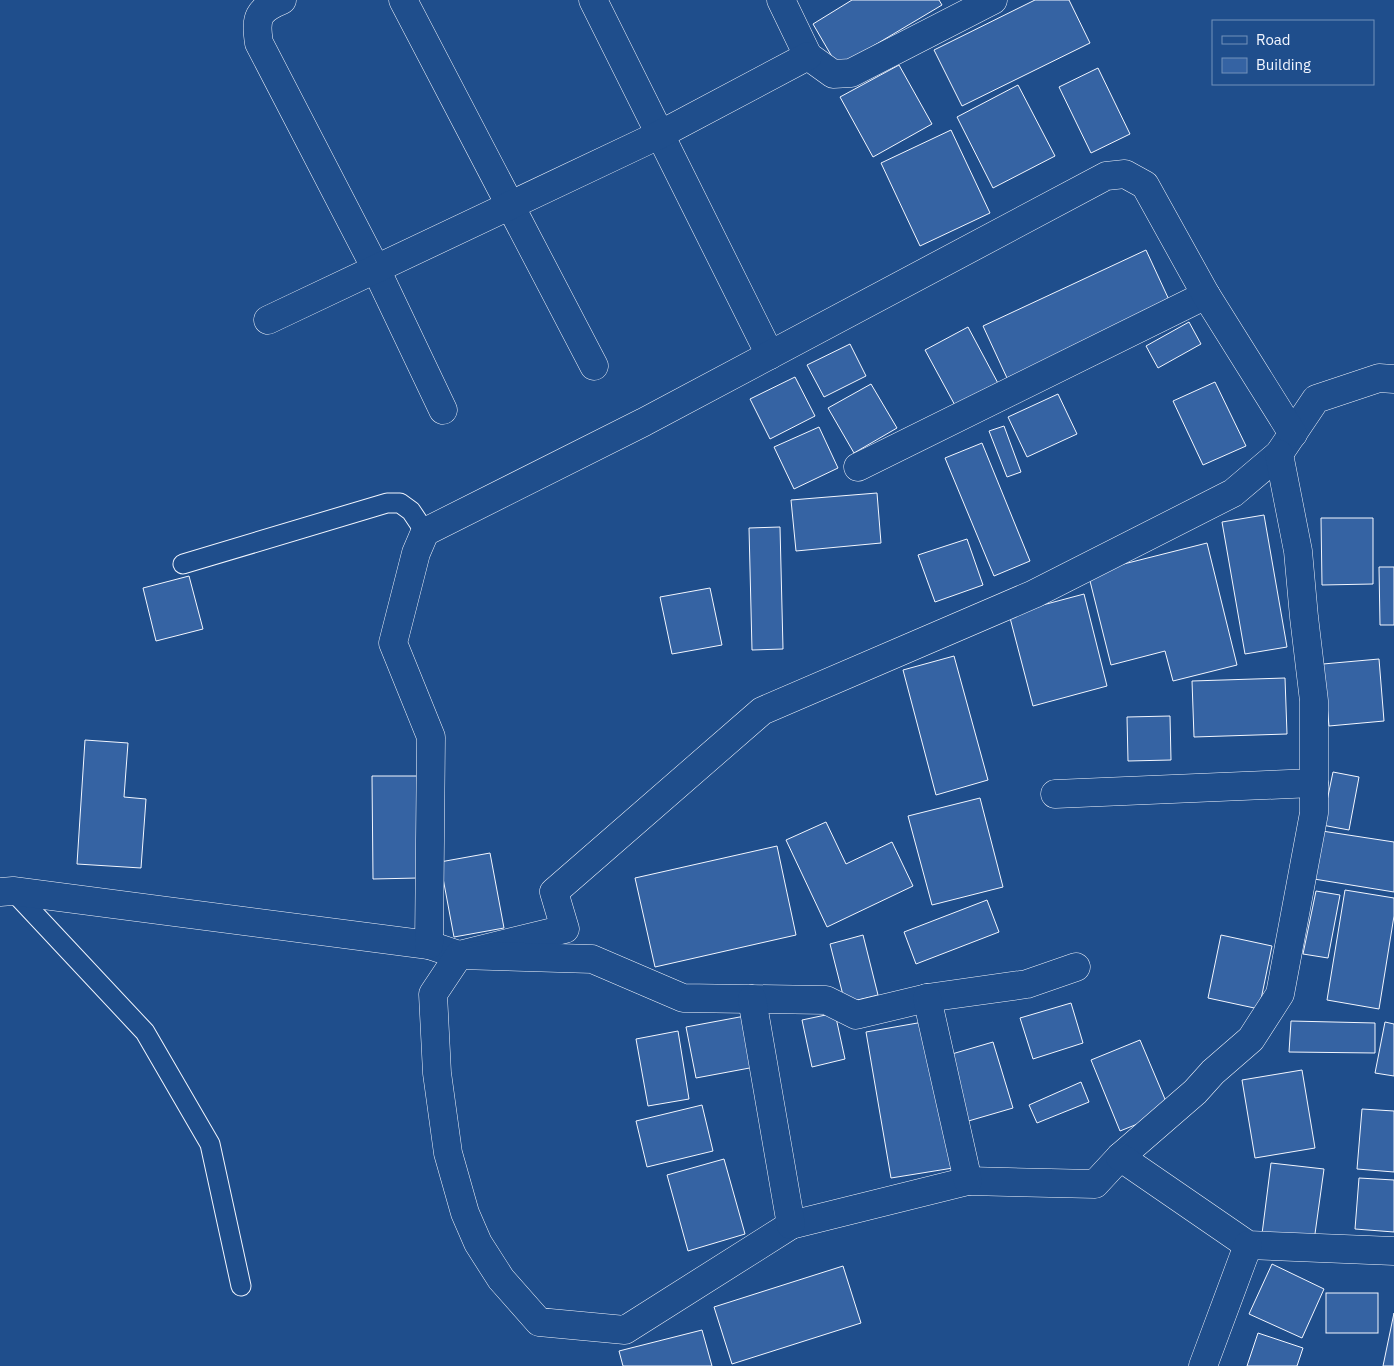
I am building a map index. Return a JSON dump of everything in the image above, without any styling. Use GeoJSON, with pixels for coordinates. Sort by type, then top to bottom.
{"type":"FeatureCollection","features":[{"type":"Feature","properties":{"kind":"street"},"geometry":{"type":"LineString","coordinates":[[282,0],[265,7],[256,25],[259,43],[376,269],[443,410]]}},
{"type":"Feature","properties":{"kind":"street"},"geometry":{"type":"LineString","coordinates":[[403,0],[594,366]]}},
{"type":"Feature","properties":{"kind":"street"},"geometry":{"type":"LineString","coordinates":[[593,0],[770,355]]}},
{"type":"Feature","properties":{"kind":"street"},"geometry":{"type":"LineString","coordinates":[[781,0],[808,56],[833,74],[851,74],[993,0]]}},
{"type":"Feature","properties":{"kind":"street"},"geometry":{"type":"LineString","coordinates":[[268,320],[661,134],[808,56]]}},
{"type":"Feature","properties":{"kind":"street"},"geometry":{"type":"LineString","coordinates":[[429,945],[431,738],[393,643],[416,553],[425,532],[644,422],[1106,176],[1125,174],[1145,185],[1286,444],[1314,700],[1314,813],[1280,994],[1251,1039],[1213,1072],[1195,1092],[1120,1157],[1095,1184],[968,1181],[792,1225],[625,1330],[539,1322],[501,1278],[478,1243],[465,1213],[448,1153],[437,1073],[433,994],[459,955],[565,929],[554,892],[762,711],[1034,594],[1233,493],[1286,444],[1316,399],[1379,378],[1394,379]]}},
{"type":"Feature","properties":{"kind":"street"},"geometry":{"type":"LineString","coordinates":[[858,467],[1206,295]]}},
{"type":"Feature","properties":{"kind":"street"},"geometry":{"type":"LineString","coordinates":[[1055,794],[1314,783]]}},
{"type":"Feature","properties":{"kind":"street"},"geometry":{"type":"LineString","coordinates":[[6,892],[429,945],[459,955],[592,959],[683,998],[826,1000],[856,1015],[927,998],[1027,984],[1076,967]]}},
{"type":"Feature","properties":{"kind":"street"},"geometry":{"type":"LineString","coordinates":[[927,998],[968,1181]]}},
{"type":"Feature","properties":{"kind":"street"},"geometry":{"type":"LineString","coordinates":[[752,999],[792,1225]]}},
{"type":"Feature","properties":{"kind":"street"},"geometry":{"type":"LineString","coordinates":[[1120,1157],[1248,1246],[1394,1251]]}},
{"type":"Feature","properties":{"kind":"street"},"geometry":{"type":"LineString","coordinates":[[1203,1366],[1248,1246]]}},
{"type":"Feature","properties":{"kind":"lane"},"geometry":{"type":"LineString","coordinates":[[183,564],[387,503],[400,503],[411,511],[425,532]]}},
{"type":"Feature","properties":{"kind":"lane"},"geometry":{"type":"LineString","coordinates":[[6,892],[145,1032],[210,1144],[241,1286]]}},
{"type":"Feature","properties":{"kind":"building"},"geometry":{"type":"Polygon","coordinates":[[[852,0],[939,0],[942,5],[838,67],[813,24],[852,0]]]}},
{"type":"Feature","properties":{"kind":"building"},"geometry":{"type":"Polygon","coordinates":[[[1035,0],[1069,0],[1090,43],[962,106],[934,50],[1035,0]]]}},
{"type":"Feature","properties":{"kind":"building"},"geometry":{"type":"Polygon","coordinates":[[[899,65],[932,124],[873,157],[840,97],[899,65]]]}},
{"type":"Feature","properties":{"kind":"building"},"geometry":{"type":"Polygon","coordinates":[[[1098,68],[1130,134],[1091,153],[1059,87],[1098,68]]]}},
{"type":"Feature","properties":{"kind":"building"},"geometry":{"type":"Polygon","coordinates":[[[1018,85],[1055,156],[993,188],[957,117],[1018,85]]]}},
{"type":"Feature","properties":{"kind":"building"},"geometry":{"type":"Polygon","coordinates":[[[951,130],[990,213],[920,246],[881,163],[951,130]]]}},
{"type":"Feature","properties":{"kind":"building"},"geometry":{"type":"Polygon","coordinates":[[[1146,250],[1170,302],[1007,378],[983,326],[1146,250]]]}},
{"type":"Feature","properties":{"kind":"building"},"geometry":{"type":"Polygon","coordinates":[[[1189,322],[1201,344],[1158,368],[1146,346],[1189,322]]]}},
{"type":"Feature","properties":{"kind":"building"},"geometry":{"type":"Polygon","coordinates":[[[968,327],[1000,387],[957,409],[925,350],[968,327]]]}},
{"type":"Feature","properties":{"kind":"building"},"geometry":{"type":"Polygon","coordinates":[[[850,344],[866,376],[824,397],[807,365],[850,344]]]}},
{"type":"Feature","properties":{"kind":"building"},"geometry":{"type":"Polygon","coordinates":[[[795,377],[815,416],[770,439],[750,399],[795,377]]]}},
{"type":"Feature","properties":{"kind":"building"},"geometry":{"type":"Polygon","coordinates":[[[1215,382],[1246,446],[1203,465],[1173,401],[1215,382]]]}},
{"type":"Feature","properties":{"kind":"building"},"geometry":{"type":"Polygon","coordinates":[[[871,384],[897,428],[854,453],[828,408],[871,384]]]}},
{"type":"Feature","properties":{"kind":"building"},"geometry":{"type":"Polygon","coordinates":[[[1058,394],[1077,434],[1027,457],[1008,417],[1058,394]]]}},
{"type":"Feature","properties":{"kind":"building"},"geometry":{"type":"Polygon","coordinates":[[[1004,426],[1021,472],[1007,477],[989,431],[1004,426]]]}},
{"type":"Feature","properties":{"kind":"building"},"geometry":{"type":"Polygon","coordinates":[[[819,427],[838,468],[794,489],[774,447],[819,427]]]}},
{"type":"Feature","properties":{"kind":"building"},"geometry":{"type":"Polygon","coordinates":[[[982,443],[1030,561],[994,576],[945,458],[982,443]]]}},
{"type":"Feature","properties":{"kind":"building"},"geometry":{"type":"Polygon","coordinates":[[[877,493],[881,543],[796,551],[791,500],[877,493]]]}},
{"type":"Feature","properties":{"kind":"building"},"geometry":{"type":"Polygon","coordinates":[[[1264,515],[1287,647],[1245,654],[1222,522],[1264,515]]]}},
{"type":"Feature","properties":{"kind":"building"},"geometry":{"type":"Polygon","coordinates":[[[1321,518],[1373,518],[1373,584],[1322,585],[1321,518]]]}},
{"type":"Feature","properties":{"kind":"building"},"geometry":{"type":"Polygon","coordinates":[[[780,527],[783,649],[752,650],[749,528],[780,527]]]}},
{"type":"Feature","properties":{"kind":"building"},"geometry":{"type":"Polygon","coordinates":[[[967,539],[983,585],[935,602],[918,555],[967,539]]]}},
{"type":"Feature","properties":{"kind":"building"},"geometry":{"type":"Polygon","coordinates":[[[1207,543],[1237,665],[1173,681],[1165,651],[1111,665],[1088,573],[1207,543]]]}},
{"type":"Feature","properties":{"kind":"building"},"geometry":{"type":"Polygon","coordinates":[[[1379,567],[1394,567],[1394,625],[1380,625],[1379,567]]]}},
{"type":"Feature","properties":{"kind":"building"},"geometry":{"type":"Polygon","coordinates":[[[189,576],[203,629],[156,641],[143,588],[189,576]]]}},
{"type":"Feature","properties":{"kind":"building"},"geometry":{"type":"Polygon","coordinates":[[[710,588],[722,645],[672,654],[660,597],[710,588]]]}},
{"type":"Feature","properties":{"kind":"building"},"geometry":{"type":"Polygon","coordinates":[[[1084,594],[1107,686],[1033,706],[1009,614],[1084,594]]]}},
{"type":"Feature","properties":{"kind":"building"},"geometry":{"type":"Polygon","coordinates":[[[954,656],[988,780],[936,795],[903,670],[954,656]]]}},
{"type":"Feature","properties":{"kind":"building"},"geometry":{"type":"Polygon","coordinates":[[[1379,659],[1384,721],[1329,726],[1323,664],[1379,659]]]}},
{"type":"Feature","properties":{"kind":"building"},"geometry":{"type":"Polygon","coordinates":[[[1285,678],[1287,734],[1194,737],[1192,681],[1285,678]]]}},
{"type":"Feature","properties":{"kind":"building"},"geometry":{"type":"Polygon","coordinates":[[[1170,716],[1171,760],[1128,761],[1127,717],[1170,716]]]}},
{"type":"Feature","properties":{"kind":"building"},"geometry":{"type":"Polygon","coordinates":[[[85,740],[128,743],[124,797],[146,799],[141,868],[77,864],[85,740]]]}},
{"type":"Feature","properties":{"kind":"building"},"geometry":{"type":"Polygon","coordinates":[[[1333,772],[1359,777],[1349,830],[1322,825],[1333,772]]]}},
{"type":"Feature","properties":{"kind":"building"},"geometry":{"type":"Polygon","coordinates":[[[372,776],[417,776],[418,878],[373,879],[372,776]]]}},
{"type":"Feature","properties":{"kind":"building"},"geometry":{"type":"Polygon","coordinates":[[[980,798],[1003,887],[932,905],[908,816],[980,798]]]}},
{"type":"Feature","properties":{"kind":"building"},"geometry":{"type":"Polygon","coordinates":[[[826,822],[846,864],[892,842],[913,886],[827,927],[786,840],[826,822]]]}},
{"type":"Feature","properties":{"kind":"building"},"geometry":{"type":"Polygon","coordinates":[[[1322,831],[1394,842],[1394,892],[1314,879],[1322,831]]]}},
{"type":"Feature","properties":{"kind":"building"},"geometry":{"type":"Polygon","coordinates":[[[777,846],[796,935],[655,967],[635,878],[777,846]]]}},
{"type":"Feature","properties":{"kind":"building"},"geometry":{"type":"Polygon","coordinates":[[[490,853],[504,928],[454,937],[440,862],[490,853]]]}},
{"type":"Feature","properties":{"kind":"building"},"geometry":{"type":"Polygon","coordinates":[[[1345,890],[1394,898],[1394,916],[1379,1009],[1327,1000],[1345,890]]]}},
{"type":"Feature","properties":{"kind":"building"},"geometry":{"type":"Polygon","coordinates":[[[1316,891],[1340,895],[1328,958],[1303,954],[1316,891]]]}},
{"type":"Feature","properties":{"kind":"building"},"geometry":{"type":"Polygon","coordinates":[[[987,900],[999,932],[916,964],[904,932],[987,900]]]}},
{"type":"Feature","properties":{"kind":"building"},"geometry":{"type":"Polygon","coordinates":[[[863,935],[878,995],[845,1003],[830,944],[863,935]]]}},
{"type":"Feature","properties":{"kind":"building"},"geometry":{"type":"Polygon","coordinates":[[[1221,935],[1272,946],[1259,1009],[1208,998],[1221,935]]]}},
{"type":"Feature","properties":{"kind":"building"},"geometry":{"type":"Polygon","coordinates":[[[1071,1003],[1083,1043],[1033,1059],[1020,1018],[1071,1003]]]}},
{"type":"Feature","properties":{"kind":"building"},"geometry":{"type":"Polygon","coordinates":[[[835,1013],[845,1059],[812,1067],[802,1020],[835,1013]]]}},
{"type":"Feature","properties":{"kind":"building"},"geometry":{"type":"Polygon","coordinates":[[[745,1016],[755,1067],[696,1078],[686,1027],[745,1016]]]}},
{"type":"Feature","properties":{"kind":"building"},"geometry":{"type":"Polygon","coordinates":[[[929,1021],[953,1168],[891,1178],[866,1032],[929,1021]]]}},
{"type":"Feature","properties":{"kind":"building"},"geometry":{"type":"Polygon","coordinates":[[[1291,1021],[1375,1023],[1375,1053],[1289,1052],[1291,1021]]]}},
{"type":"Feature","properties":{"kind":"building"},"geometry":{"type":"Polygon","coordinates":[[[1385,1022],[1394,1024],[1394,1076],[1375,1073],[1385,1022]]]}},
{"type":"Feature","properties":{"kind":"building"},"geometry":{"type":"Polygon","coordinates":[[[678,1031],[689,1099],[648,1106],[636,1039],[678,1031]]]}},
{"type":"Feature","properties":{"kind":"building"},"geometry":{"type":"Polygon","coordinates":[[[1140,1040],[1170,1111],[1120,1131],[1091,1060],[1140,1040]]]}},
{"type":"Feature","properties":{"kind":"building"},"geometry":{"type":"Polygon","coordinates":[[[993,1042],[1013,1108],[965,1122],[945,1056],[993,1042]]]}},
{"type":"Feature","properties":{"kind":"building"},"geometry":{"type":"Polygon","coordinates":[[[1302,1070],[1315,1148],[1255,1158],[1242,1080],[1302,1070]]]}},
{"type":"Feature","properties":{"kind":"building"},"geometry":{"type":"Polygon","coordinates":[[[1081,1082],[1089,1102],[1037,1123],[1029,1105],[1081,1082]]]}},
{"type":"Feature","properties":{"kind":"building"},"geometry":{"type":"Polygon","coordinates":[[[702,1105],[713,1151],[647,1167],[636,1121],[702,1105]]]}},
{"type":"Feature","properties":{"kind":"building"},"geometry":{"type":"Polygon","coordinates":[[[1362,1109],[1394,1111],[1394,1172],[1357,1169],[1362,1109]]]}},
{"type":"Feature","properties":{"kind":"building"},"geometry":{"type":"Polygon","coordinates":[[[724,1159],[745,1234],[688,1251],[667,1175],[724,1159]]]}},
{"type":"Feature","properties":{"kind":"building"},"geometry":{"type":"Polygon","coordinates":[[[1271,1163],[1324,1169],[1314,1241],[1262,1234],[1271,1163]]]}},
{"type":"Feature","properties":{"kind":"building"},"geometry":{"type":"Polygon","coordinates":[[[1359,1178],[1394,1180],[1394,1232],[1355,1229],[1359,1178]]]}},
{"type":"Feature","properties":{"kind":"building"},"geometry":{"type":"Polygon","coordinates":[[[1272,1264],[1324,1289],[1302,1338],[1249,1314],[1272,1264]]]}},
{"type":"Feature","properties":{"kind":"building"},"geometry":{"type":"Polygon","coordinates":[[[843,1266],[861,1323],[732,1364],[714,1307],[843,1266]]]}},
{"type":"Feature","properties":{"kind":"building"},"geometry":{"type":"Polygon","coordinates":[[[1326,1293],[1378,1293],[1378,1333],[1326,1333],[1326,1293]]]}},
{"type":"Feature","properties":{"kind":"building"},"geometry":{"type":"Polygon","coordinates":[[[1394,1313],[1394,1366],[1383,1366],[1394,1313]]]}},
{"type":"Feature","properties":{"kind":"building"},"geometry":{"type":"Polygon","coordinates":[[[702,1330],[712,1366],[623,1366],[619,1351],[702,1330]]]}},
{"type":"Feature","properties":{"kind":"building"},"geometry":{"type":"Polygon","coordinates":[[[1258,1333],[1303,1348],[1297,1366],[1247,1366],[1258,1333]]]}}]}
